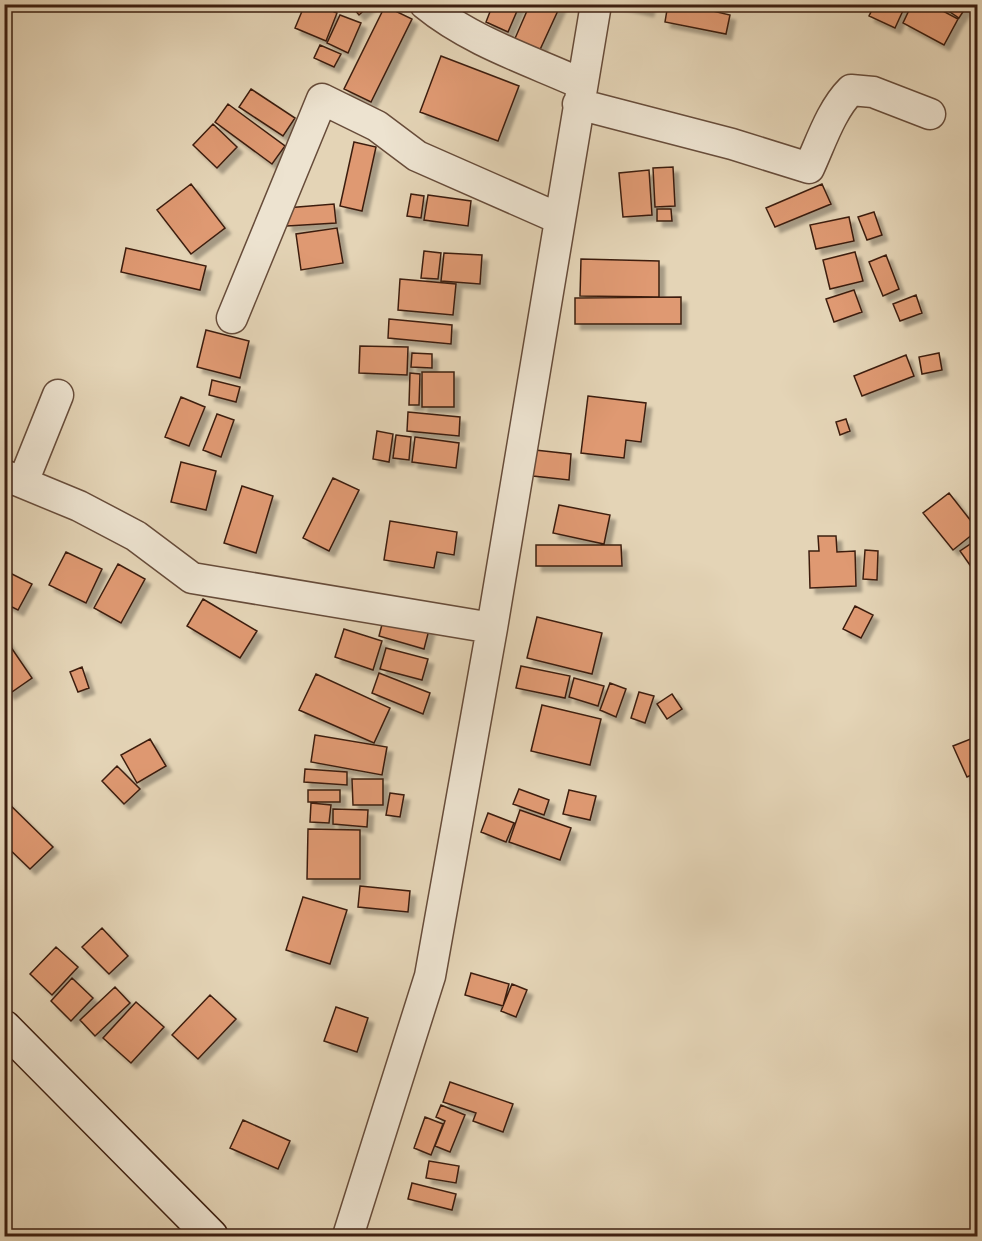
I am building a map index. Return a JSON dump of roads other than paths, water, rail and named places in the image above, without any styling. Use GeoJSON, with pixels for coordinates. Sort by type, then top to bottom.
{"type":"FeatureCollection","features":[{"type":"Feature","properties":{"kind":"main road"},"geometry":{"type":"LineString","coordinates":[[4,1027],[211,1236]]}},
{"type":"Feature","properties":{"kind":"street"},"geometry":{"type":"LineString","coordinates":[[425,4],[447,23],[580,94],[809,168],[843,98],[851,90],[873,92],[930,114]]}},
{"type":"Feature","properties":{"kind":"street"},"geometry":{"type":"LineString","coordinates":[[348,1236],[430,976],[492,628],[596,4]]}},
{"type":"Feature","properties":{"kind":"street"},"geometry":{"type":"LineString","coordinates":[[232,318],[322,99],[377,126],[417,156],[560,219]]}},
{"type":"Feature","properties":{"kind":"street"},"geometry":{"type":"LineString","coordinates":[[58,395],[14,478],[79,506],[136,536],[192,578],[492,628]]}}]}
